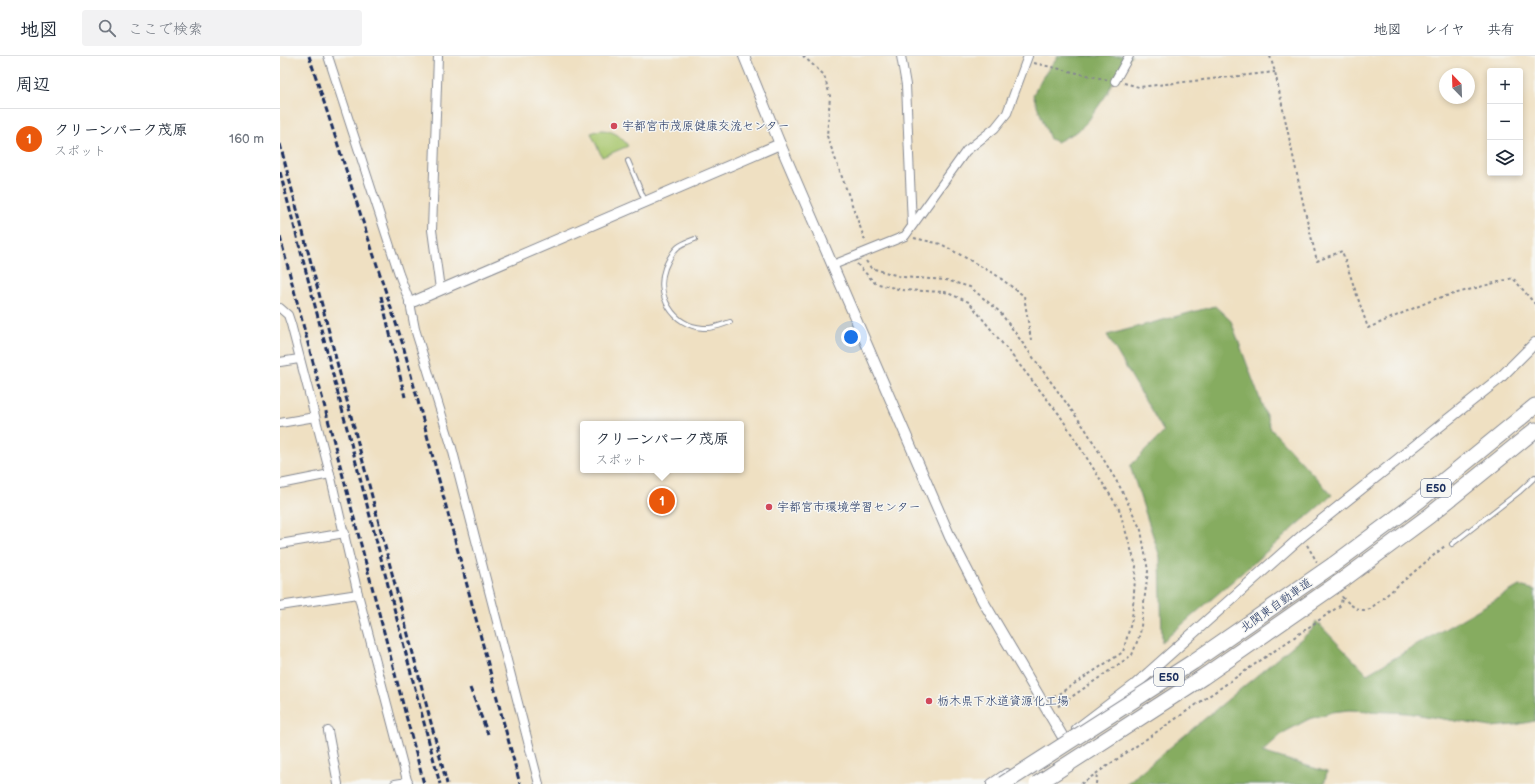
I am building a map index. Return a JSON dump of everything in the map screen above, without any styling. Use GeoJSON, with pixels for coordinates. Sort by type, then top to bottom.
{"type":"FeatureCollection","features":[{"type":"Feature","properties":{"kind":"highway","name":"北関東自動車道"},"geometry":{"type":"LineString","coordinates":[[1003,784],[1193,662],[1333,565],[1420,500],[1535,406]]}},
{"type":"Feature","properties":{"kind":"highway","name":"北関東自動車道"},"geometry":{"type":"LineString","coordinates":[[1037,784],[1203,677],[1344,579],[1429,516],[1535,430]]}},
{"type":"Feature","properties":{"kind":"street"},"geometry":{"type":"LineString","coordinates":[[328,56],[399,274],[410,303],[415,329],[452,448],[539,784]]}},
{"type":"Feature","properties":{"kind":"street"},"geometry":{"type":"LineString","coordinates":[[438,56],[432,230],[440,290]]}},
{"type":"Feature","properties":{"kind":"street"},"geometry":{"type":"LineString","coordinates":[[744,56],[780,144],[950,537],[983,601],[1064,739]]}},
{"type":"Feature","properties":{"kind":"street"},"geometry":{"type":"LineString","coordinates":[[901,56],[906,85],[912,225]]}},
{"type":"Feature","properties":{"kind":"street"},"geometry":{"type":"LineString","coordinates":[[1115,81],[1128,56]]}},
{"type":"Feature","properties":{"kind":"street"},"geometry":{"type":"LineString","coordinates":[[833,265],[904,236],[966,151],[995,128],[1007,114],[1027,59]]}},
{"type":"Feature","properties":{"kind":"street"},"geometry":{"type":"LineString","coordinates":[[410,303],[780,144]]}},
{"type":"Feature","properties":{"kind":"street"},"geometry":{"type":"LineString","coordinates":[[280,308],[288,315],[290,320],[345,533],[358,594],[408,783],[395,784]]}},
{"type":"Feature","properties":{"kind":"street"},"geometry":{"type":"LineString","coordinates":[[992,784],[1064,739],[1135,685],[1302,536],[1500,378],[1535,343]]}},
{"type":"Feature","properties":{"kind":"street"},"geometry":{"type":"LineString","coordinates":[[280,362],[300,359]]}},
{"type":"Feature","properties":{"kind":"street"},"geometry":{"type":"LineString","coordinates":[[280,423],[315,417]]}},
{"type":"Feature","properties":{"kind":"street"},"geometry":{"type":"LineString","coordinates":[[280,484],[330,474]]}},
{"type":"Feature","properties":{"kind":"street"},"geometry":{"type":"LineString","coordinates":[[280,544],[345,533]]}},
{"type":"Feature","properties":{"kind":"street"},"geometry":{"type":"LineString","coordinates":[[280,606],[358,594]]}},
{"type":"Feature","properties":{"kind":"street"},"geometry":{"type":"LineString","coordinates":[[328,732],[338,784]]}},
{"type":"Feature","properties":{"kind":"lane"},"geometry":{"type":"LineString","coordinates":[[628,161],[646,202]]}},
{"type":"Feature","properties":{"kind":"lane"},"geometry":{"type":"LineString","coordinates":[[695,238],[679,247],[668,260],[662,280],[664,300],[669,309],[676,316],[684,322],[692,325],[702,328],[711,328],[730,322]]}},
{"type":"Feature","properties":{"kind":"lane"},"geometry":{"type":"LineString","coordinates":[[1452,544],[1535,478]]}},
{"type":"Feature","properties":{"kind":"path"},"geometry":{"type":"LineString","coordinates":[[803,56],[824,75],[830,96],[827,136],[869,251]]}},
{"type":"Feature","properties":{"kind":"path"},"geometry":{"type":"LineString","coordinates":[[1270,56],[1275,72],[1317,261],[1342,251],[1368,328],[1434,299],[1513,278],[1535,304]]}},
{"type":"Feature","properties":{"kind":"path"},"geometry":{"type":"LineString","coordinates":[[1027,59],[1139,87],[1275,72]]}},
{"type":"Feature","properties":{"kind":"path"},"geometry":{"type":"LineString","coordinates":[[904,236],[941,244],[996,275],[1024,296],[1031,340]]}},
{"type":"Feature","properties":{"kind":"path"},"geometry":{"type":"LineString","coordinates":[[860,254],[871,268],[902,277],[946,280],[970,288],[1000,312],[1086,430],[1120,487],[1141,530],[1148,571],[1140,634],[1132,655],[1049,713]]}},
{"type":"Feature","properties":{"kind":"path"},"geometry":{"type":"LineString","coordinates":[[851,258],[875,283],[902,290],[945,292],[969,302],[1060,414],[1119,509],[1136,566],[1132,619],[1123,652],[1043,704]]}},
{"type":"Feature","properties":{"kind":"path"},"geometry":{"type":"LineString","coordinates":[[1342,597],[1354,607],[1366,610],[1370,609],[1448,544],[1452,544]]}},
{"type":"Feature","properties":{"kind":"path"},"geometry":{"type":"LineString","coordinates":[[1096,784],[1097,773]]}},
{"type":"Feature","properties":{"kind":"green space"},"geometry":{"type":"Polygon","coordinates":[[[1058,56],[1132,56],[1120,68],[1107,94],[1088,121],[1078,131],[1057,142],[1050,139],[1033,95],[1042,78],[1058,56]]]}},
{"type":"Feature","properties":{"kind":"green space"},"geometry":{"type":"Polygon","coordinates":[[[600,130],[609,131],[616,134],[628,146],[602,157],[591,133],[600,130]]]}},
{"type":"Feature","properties":{"kind":"green space"},"geometry":{"type":"Polygon","coordinates":[[[1215,306],[1231,321],[1271,429],[1332,495],[1162,642],[1160,557],[1130,466],[1164,432],[1107,335],[1215,306]]]}},
{"type":"Feature","properties":{"kind":"green space"},"geometry":{"type":"Polygon","coordinates":[[[1519,586],[1535,590],[1535,721],[1515,725],[1491,727],[1408,713],[1349,710],[1332,712],[1307,720],[1283,733],[1262,752],[1327,772],[1324,784],[1126,784],[1313,629],[1316,621],[1367,674],[1519,586]]]}},
{"type":"Feature","properties":{"kind":"railway"},"geometry":{"type":"LineString","coordinates":[[309,56],[403,345],[520,784]]}},
{"type":"Feature","properties":{"kind":"railway"},"geometry":{"type":"LineString","coordinates":[[280,144],[447,784]]}},
{"type":"Feature","properties":{"kind":"railway"},"geometry":{"type":"LineString","coordinates":[[280,172],[440,784]]}},
{"type":"Feature","properties":{"kind":"railway"},"geometry":{"type":"LineString","coordinates":[[280,237],[424,784]]}},
{"type":"Feature","properties":{"kind":"railway"},"geometry":{"type":"LineString","coordinates":[[381,296],[405,397]]}},
{"type":"Feature","properties":{"kind":"railway"},"geometry":{"type":"LineString","coordinates":[[470,688],[488,734]]}},
{"type":"Feature","properties":{"kind":"place","name":"宇都宮市茂原健康交流センター"},"geometry":{"type":"Point","coordinates":[614,126]}},
{"type":"Feature","properties":{"kind":"place","name":"クリーンパーク茂原"},"geometry":{"type":"Point","coordinates":[662,501]}},
{"type":"Feature","properties":{"kind":"place","name":"宇都宮市環境学習センター"},"geometry":{"type":"Point","coordinates":[769,507]}},
{"type":"Feature","properties":{"kind":"place","name":"栃木県下水道資源化工場"},"geometry":{"type":"Point","coordinates":[929,701]}}]}
